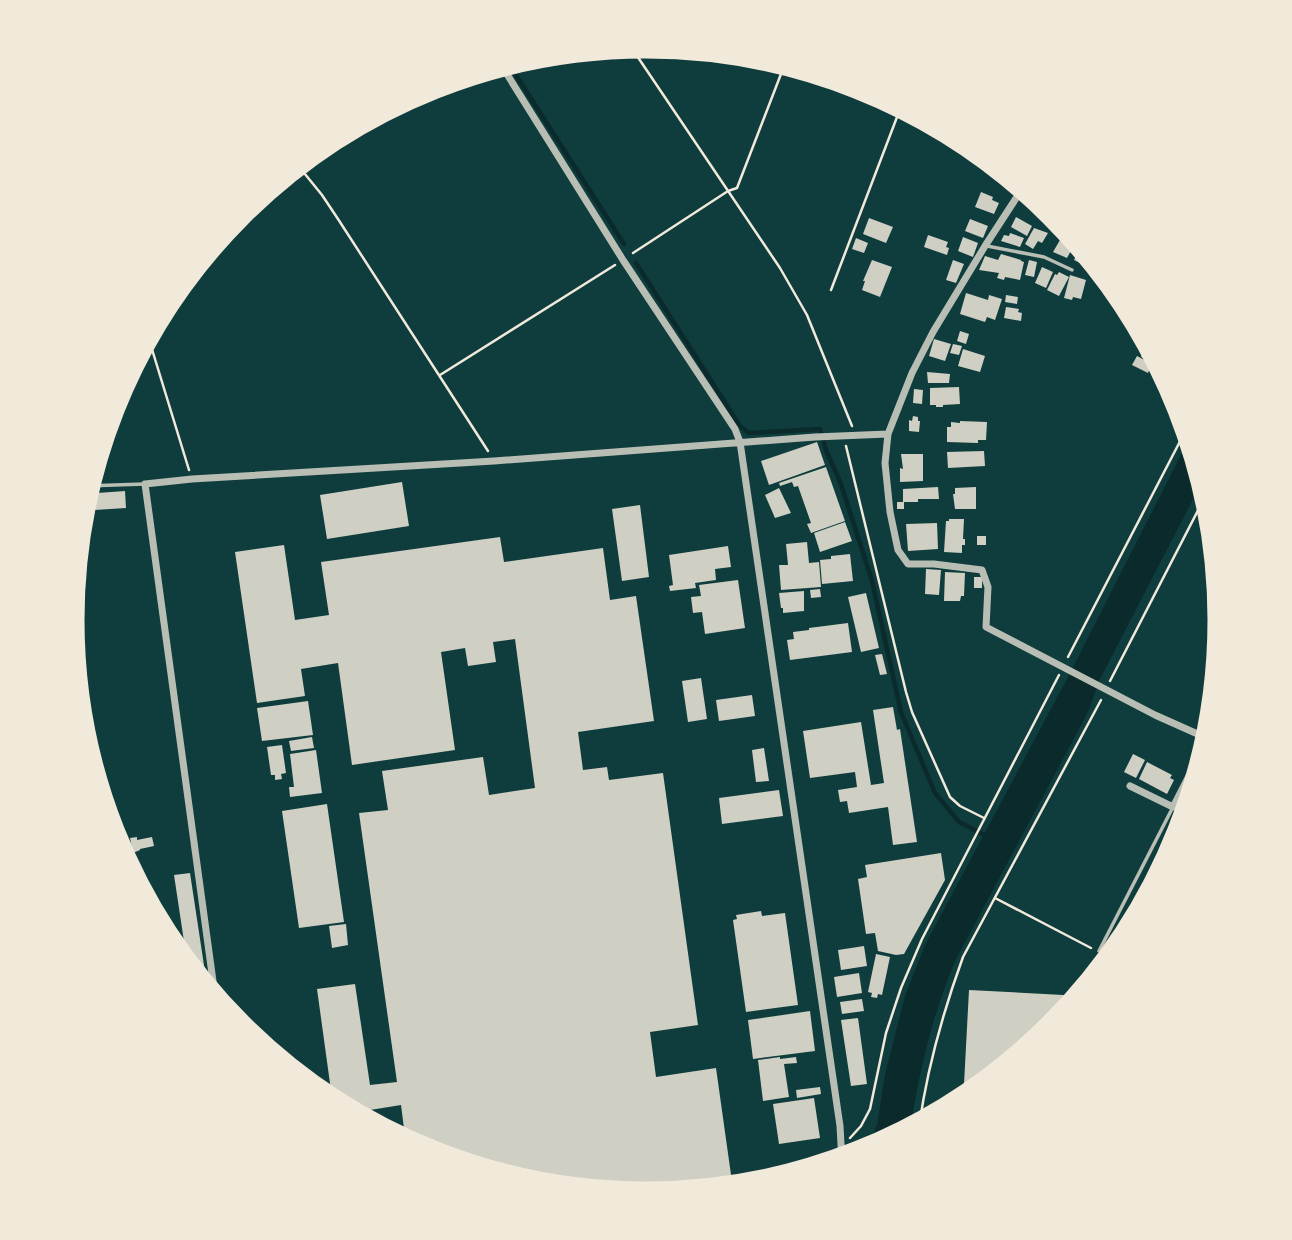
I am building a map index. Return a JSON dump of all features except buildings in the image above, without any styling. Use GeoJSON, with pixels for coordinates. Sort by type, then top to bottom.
{"type":"FeatureCollection","features":[{"type":"Feature","properties":{"kind":"street"},"geometry":{"type":"LineString","coordinates":[[505,73],[623,260],[735,429],[740,442],[838,1112],[841,1151]]}},
{"type":"Feature","properties":{"kind":"street"},"geometry":{"type":"LineString","coordinates":[[1018,195],[928,342],[912,373],[888,434],[885,463],[890,512],[898,550],[908,564],[934,564],[982,570],[988,587],[986,627],[1200,735]]}},
{"type":"Feature","properties":{"kind":"street"},"geometry":{"type":"LineString","coordinates":[[213,984],[145,484],[888,434]]}},
{"type":"Feature","properties":{"kind":"street"},"geometry":{"type":"LineString","coordinates":[[1130,786],[1173,807],[1189,777]]}},
{"type":"Feature","properties":{"kind":"lane"},"geometry":{"type":"LineString","coordinates":[[985,246],[1044,257],[1072,270]]}},
{"type":"Feature","properties":{"kind":"lane"},"geometry":{"type":"LineString","coordinates":[[97,486],[145,484]]}},
{"type":"Feature","properties":{"kind":"lane"},"geometry":{"type":"LineString","coordinates":[[1099,951],[1173,807]]}},
{"type":"Feature","properties":{"kind":"path"},"geometry":{"type":"LineString","coordinates":[[636,54],[780,268],[807,315],[856,435]]}},
{"type":"Feature","properties":{"kind":"path"},"geometry":{"type":"LineString","coordinates":[[440,375],[727,191],[737,188],[782,71]]}},
{"type":"Feature","properties":{"kind":"path"},"geometry":{"type":"LineString","coordinates":[[831,290],[898,114]]}},
{"type":"Feature","properties":{"kind":"path"},"geometry":{"type":"LineString","coordinates":[[302,171],[338,219],[494,461]]}},
{"type":"Feature","properties":{"kind":"path"},"geometry":{"type":"LineString","coordinates":[[151,346],[192,479]]}},
{"type":"Feature","properties":{"kind":"path"},"geometry":{"type":"LineString","coordinates":[[843,436],[912,712],[950,797],[960,806],[984,818]]}},
{"type":"Feature","properties":{"kind":"path"},"geometry":{"type":"LineString","coordinates":[[841,1143],[861,1126],[870,1109],[886,1033],[922,939],[1065,668],[1182,438]]}},
{"type":"Feature","properties":{"kind":"path"},"geometry":{"type":"LineString","coordinates":[[921,1114],[935,1047],[963,957],[1200,506]]}},
{"type":"Feature","properties":{"kind":"path"},"geometry":{"type":"LineString","coordinates":[[995,898],[1099,951]]}},
{"type":"Feature","properties":{"kind":"water"},"geometry":{"type":"Polygon","coordinates":[[[1185,448],[1197,492],[1100,679],[1088,712],[955,961],[927,1045],[912,1119],[874,1138],[885,1075],[905,996],[925,945],[1068,677],[1185,448]]]}},
{"type":"Feature","properties":{"kind":"waterway"},"geometry":{"type":"LineString","coordinates":[[513,71],[624,244]]}},
{"type":"Feature","properties":{"kind":"waterway"},"geometry":{"type":"LineString","coordinates":[[636,263],[740,426],[749,433],[820,429],[872,581],[901,712],[935,793],[959,822],[986,836]]}}]}
